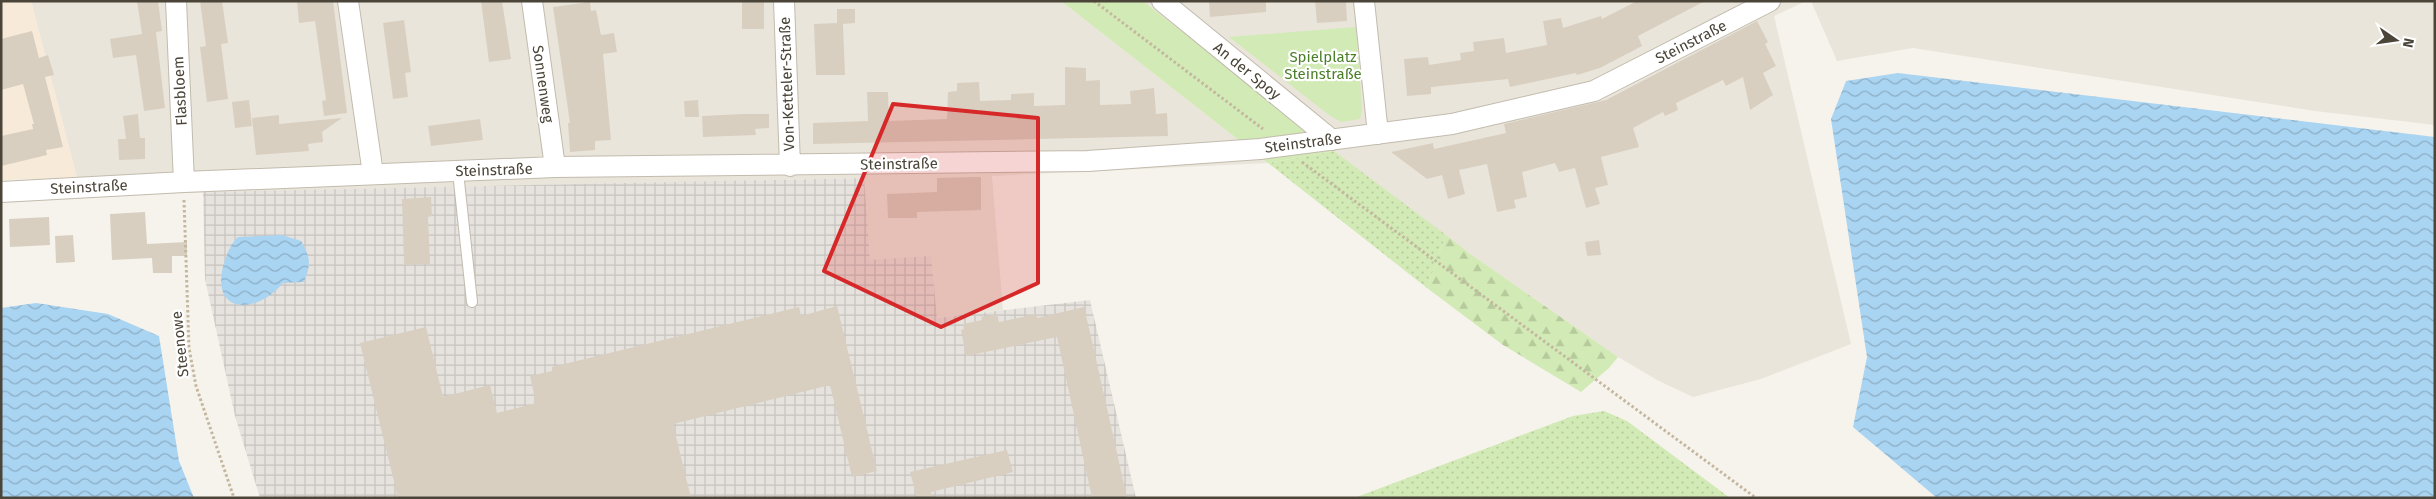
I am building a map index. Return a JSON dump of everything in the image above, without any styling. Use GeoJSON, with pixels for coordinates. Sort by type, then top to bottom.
{"type":"FeatureCollection","features":[{"type":"Feature","properties":{"kind":"street","name":"Flasbloem"},"geometry":{"type":"LineString","coordinates":[[176,1],[184,182]]}},
{"type":"Feature","properties":{"kind":"street"},"geometry":{"type":"LineString","coordinates":[[348,1],[373,174]]}},
{"type":"Feature","properties":{"kind":"street","name":"Sonnenweg"},"geometry":{"type":"LineString","coordinates":[[532,1],[554,167]]}},
{"type":"Feature","properties":{"kind":"street","name":"Von-Ketteler-Straße"},"geometry":{"type":"LineString","coordinates":[[784,1],[790,166]]}},
{"type":"Feature","properties":{"kind":"street","name":"An der Spoy"},"geometry":{"type":"LineString","coordinates":[[1162,1],[1332,140]]}},
{"type":"Feature","properties":{"kind":"street"},"geometry":{"type":"LineString","coordinates":[[1364,1],[1378,134]]}},
{"type":"Feature","properties":{"kind":"street","name":"Steinstraße"},"geometry":{"type":"LineString","coordinates":[[1,192],[184,182],[554,167],[790,166],[1088,161],[1282,147],[1452,124],[1594,91],[1770,1]]}},
{"type":"Feature","properties":{"kind":"lane"},"geometry":{"type":"LineString","coordinates":[[458,172],[472,302]]}},
{"type":"Feature","properties":{"kind":"path"},"geometry":{"type":"LineString","coordinates":[[1094,1],[1264,130],[1282,147],[1330,185],[1611,389],[1756,498]]}},
{"type":"Feature","properties":{"kind":"path","name":"Steenowe"},"geometry":{"type":"LineString","coordinates":[[184,182],[189,348],[196,386],[234,498]]}},
{"type":"Feature","properties":{"kind":"highlighted area"},"geometry":{"type":"Polygon","coordinates":[[[893,104],[1038,118],[1038,283],[941,327],[824,271],[893,104]]]}},
{"type":"Feature","properties":{"kind":"shaded area"},"geometry":{"type":"Polygon","coordinates":[[[1,1],[31,1],[77,178],[1,180],[1,1]]]}},
{"type":"Feature","properties":{"kind":"shaded area"},"geometry":{"type":"Polygon","coordinates":[[[31,1],[1061,1],[1268,163],[992,176],[1003,310],[937,318],[870,260],[863,178],[133,194],[82,197],[31,1]]]}},
{"type":"Feature","properties":{"kind":"shaded area"},"geometry":{"type":"Polygon","coordinates":[[[1143,1],[1806,1],[1774,16],[1851,344],[1761,379],[1693,397],[1659,381],[1618,357],[1469,253],[1308,132],[1143,1]]]}},
{"type":"Feature","properties":{"kind":"shaded area"},"geometry":{"type":"Polygon","coordinates":[[[1811,1],[2435,1],[2435,125],[2315,111],[1913,48],[1837,61],[1811,1]]]}},
{"type":"Feature","properties":{"kind":"shaded area"},"geometry":{"type":"Polygon","coordinates":[[[864,178],[870,260],[931,256],[937,318],[1090,300],[1136,498],[260,498],[235,416],[205,279],[203,192],[864,178]]]}},
{"type":"Feature","properties":{"kind":"green space"},"geometry":{"type":"Polygon","coordinates":[[[1061,1],[1143,1],[1334,151],[1268,163],[1061,1]]]}},
{"type":"Feature","properties":{"kind":"green space","name":"Spielplatz Steinstraße"},"geometry":{"type":"Polygon","coordinates":[[[1356,27],[1362,109],[1360,119],[1341,122],[1329,115],[1229,37],[1356,27]]]}},
{"type":"Feature","properties":{"kind":"green space"},"geometry":{"type":"Polygon","coordinates":[[[1334,151],[1446,235],[1427,288],[1268,163],[1334,151]]]}},
{"type":"Feature","properties":{"kind":"green space"},"geometry":{"type":"Polygon","coordinates":[[[1446,235],[1618,357],[1609,368],[1581,392],[1503,345],[1427,288],[1446,235]]]}},
{"type":"Feature","properties":{"kind":"green space"},"geometry":{"type":"Polygon","coordinates":[[[1604,411],[1627,421],[1730,498],[1354,498],[1573,416],[1604,411]]]}},
{"type":"Feature","properties":{"kind":"water"},"geometry":{"type":"Polygon","coordinates":[[[1898,73],[2435,137],[2435,498],[1937,498],[1853,427],[1867,357],[1831,119],[1846,81],[1898,73]]]}},
{"type":"Feature","properties":{"kind":"water"},"geometry":{"type":"Polygon","coordinates":[[[282,235],[301,241],[304,247],[309,261],[304,282],[283,283],[261,301],[238,304],[229,301],[223,293],[221,280],[224,263],[235,240],[238,237],[282,235]]]}},
{"type":"Feature","properties":{"kind":"water"},"geometry":{"type":"Polygon","coordinates":[[[36,303],[108,314],[159,336],[179,461],[194,498],[1,498],[1,308],[36,303]]]}},
{"type":"Feature","properties":{"kind":"building"},"geometry":{"type":"Polygon","coordinates":[[[137,1],[158,1],[162,31],[156,32],[165,108],[144,111],[136,55],[113,58],[110,39],[142,34],[137,1]]]}},
{"type":"Feature","properties":{"kind":"building"},"geometry":{"type":"Polygon","coordinates":[[[200,1],[222,1],[228,43],[221,44],[228,99],[207,102],[200,47],[206,46],[200,1]]]}},
{"type":"Feature","properties":{"kind":"building"},"geometry":{"type":"Polygon","coordinates":[[[297,1],[333,1],[347,113],[324,116],[322,101],[326,100],[315,21],[299,23],[297,1]]]}},
{"type":"Feature","properties":{"kind":"building"},"geometry":{"type":"Polygon","coordinates":[[[481,1],[502,1],[511,59],[489,62],[481,1]]]}},
{"type":"Feature","properties":{"kind":"building"},"geometry":{"type":"Polygon","coordinates":[[[742,1],[764,1],[764,29],[742,29],[742,1]]]}},
{"type":"Feature","properties":{"kind":"building"},"geometry":{"type":"Polygon","coordinates":[[[1209,1],[1266,1],[1266,12],[1210,17],[1209,1]]]}},
{"type":"Feature","properties":{"kind":"building"},"geometry":{"type":"Polygon","coordinates":[[[1315,1],[1346,1],[1347,21],[1317,23],[1315,1]]]}},
{"type":"Feature","properties":{"kind":"building"},"geometry":{"type":"Polygon","coordinates":[[[1637,1],[1705,1],[1638,36],[1642,46],[1600,68],[1577,75],[1576,73],[1510,87],[1508,79],[1431,87],[1431,94],[1407,96],[1404,59],[1428,57],[1429,65],[1461,60],[1460,53],[1474,51],[1473,42],[1504,38],[1506,53],[1547,45],[1543,21],[1561,18],[1563,28],[1601,16],[1602,19],[1637,1]]]}},
{"type":"Feature","properties":{"kind":"building"},"geometry":{"type":"Polygon","coordinates":[[[590,2],[591,11],[596,10],[601,35],[614,33],[617,52],[603,54],[611,140],[595,141],[595,150],[570,152],[568,123],[570,123],[553,7],[590,2]]]}},
{"type":"Feature","properties":{"kind":"building"},"geometry":{"type":"Polygon","coordinates":[[[837,9],[855,9],[855,23],[843,24],[845,75],[816,75],[814,24],[837,23],[837,9]]]}},
{"type":"Feature","properties":{"kind":"building"},"geometry":{"type":"Polygon","coordinates":[[[404,20],[411,72],[405,73],[408,97],[393,99],[383,23],[404,20]]]}},
{"type":"Feature","properties":{"kind":"building"},"geometry":{"type":"Polygon","coordinates":[[[1757,21],[1768,42],[1765,44],[1776,66],[1763,73],[1773,95],[1750,110],[1743,77],[1726,86],[1723,80],[1676,103],[1678,110],[1665,116],[1663,112],[1633,128],[1639,147],[1601,157],[1608,185],[1595,188],[1600,204],[1586,208],[1575,168],[1559,172],[1555,163],[1522,172],[1527,197],[1514,200],[1516,208],[1497,212],[1487,164],[1459,170],[1465,194],[1448,199],[1442,175],[1427,179],[1391,152],[1433,143],[1434,149],[1506,133],[1504,124],[1606,100],[1757,21]]]}},
{"type":"Feature","properties":{"kind":"building"},"geometry":{"type":"Polygon","coordinates":[[[32,31],[39,58],[48,55],[54,75],[45,77],[63,147],[46,150],[47,155],[1,166],[1,136],[33,129],[32,124],[34,124],[23,84],[1,90],[1,39],[32,31]]]}},
{"type":"Feature","properties":{"kind":"building"},"geometry":{"type":"Polygon","coordinates":[[[1065,67],[1086,68],[1086,81],[1100,80],[1100,105],[1131,104],[1130,91],[1154,88],[1156,114],[1167,113],[1168,136],[813,144],[813,123],[868,121],[867,92],[888,92],[889,121],[947,119],[948,92],[957,91],[957,83],[979,82],[980,101],[1011,100],[1011,94],[1034,93],[1034,106],[1065,105],[1065,67]]]}},
{"type":"Feature","properties":{"kind":"building"},"geometry":{"type":"Polygon","coordinates":[[[249,100],[252,126],[235,128],[232,102],[249,100]]]}},
{"type":"Feature","properties":{"kind":"building"},"geometry":{"type":"Polygon","coordinates":[[[698,100],[699,117],[685,117],[684,101],[698,100]]]}},
{"type":"Feature","properties":{"kind":"building"},"geometry":{"type":"Polygon","coordinates":[[[138,114],[140,138],[145,138],[145,159],[119,160],[118,139],[126,139],[123,116],[138,114]]]}},
{"type":"Feature","properties":{"kind":"building"},"geometry":{"type":"Polygon","coordinates":[[[769,114],[769,128],[755,129],[756,135],[703,137],[702,116],[769,114]]]}},
{"type":"Feature","properties":{"kind":"building"},"geometry":{"type":"Polygon","coordinates":[[[279,115],[279,124],[342,118],[322,132],[323,142],[308,144],[309,151],[256,155],[252,118],[279,115]]]}},
{"type":"Feature","properties":{"kind":"building"},"geometry":{"type":"Polygon","coordinates":[[[480,119],[483,140],[431,146],[428,126],[480,119]]]}},
{"type":"Feature","properties":{"kind":"building"},"geometry":{"type":"Polygon","coordinates":[[[981,177],[981,210],[917,212],[917,218],[888,218],[887,194],[937,192],[937,178],[981,177]]]}},
{"type":"Feature","properties":{"kind":"building"},"geometry":{"type":"Polygon","coordinates":[[[431,197],[432,216],[428,217],[430,264],[404,265],[402,199],[431,197]]]}},
{"type":"Feature","properties":{"kind":"building"},"geometry":{"type":"Polygon","coordinates":[[[145,212],[147,244],[187,242],[187,256],[172,256],[172,273],[153,273],[152,258],[112,260],[110,214],[145,212]]]}},
{"type":"Feature","properties":{"kind":"building"},"geometry":{"type":"Polygon","coordinates":[[[49,217],[50,245],[10,247],[9,219],[49,217]]]}},
{"type":"Feature","properties":{"kind":"building"},"geometry":{"type":"Polygon","coordinates":[[[73,235],[75,262],[56,263],[55,236],[73,235]]]}},
{"type":"Feature","properties":{"kind":"building"},"geometry":{"type":"Polygon","coordinates":[[[1599,240],[1601,255],[1587,256],[1585,242],[1599,240]]]}},
{"type":"Feature","properties":{"kind":"building"},"geometry":{"type":"Polygon","coordinates":[[[837,306],[877,471],[852,477],[830,385],[673,424],[691,498],[398,498],[360,343],[426,327],[443,397],[490,385],[497,413],[536,403],[530,376],[552,371],[552,367],[799,307],[801,316],[837,306]]]}},
{"type":"Feature","properties":{"kind":"building"},"geometry":{"type":"Polygon","coordinates":[[[1084,307],[1127,498],[1092,498],[1057,337],[966,356],[961,330],[964,329],[963,324],[982,320],[981,317],[997,314],[999,322],[1037,314],[1037,318],[1084,307]]]}},
{"type":"Feature","properties":{"kind":"building"},"geometry":{"type":"Polygon","coordinates":[[[1007,450],[1013,472],[931,492],[933,498],[917,498],[910,472],[1007,450]]]}}]}
